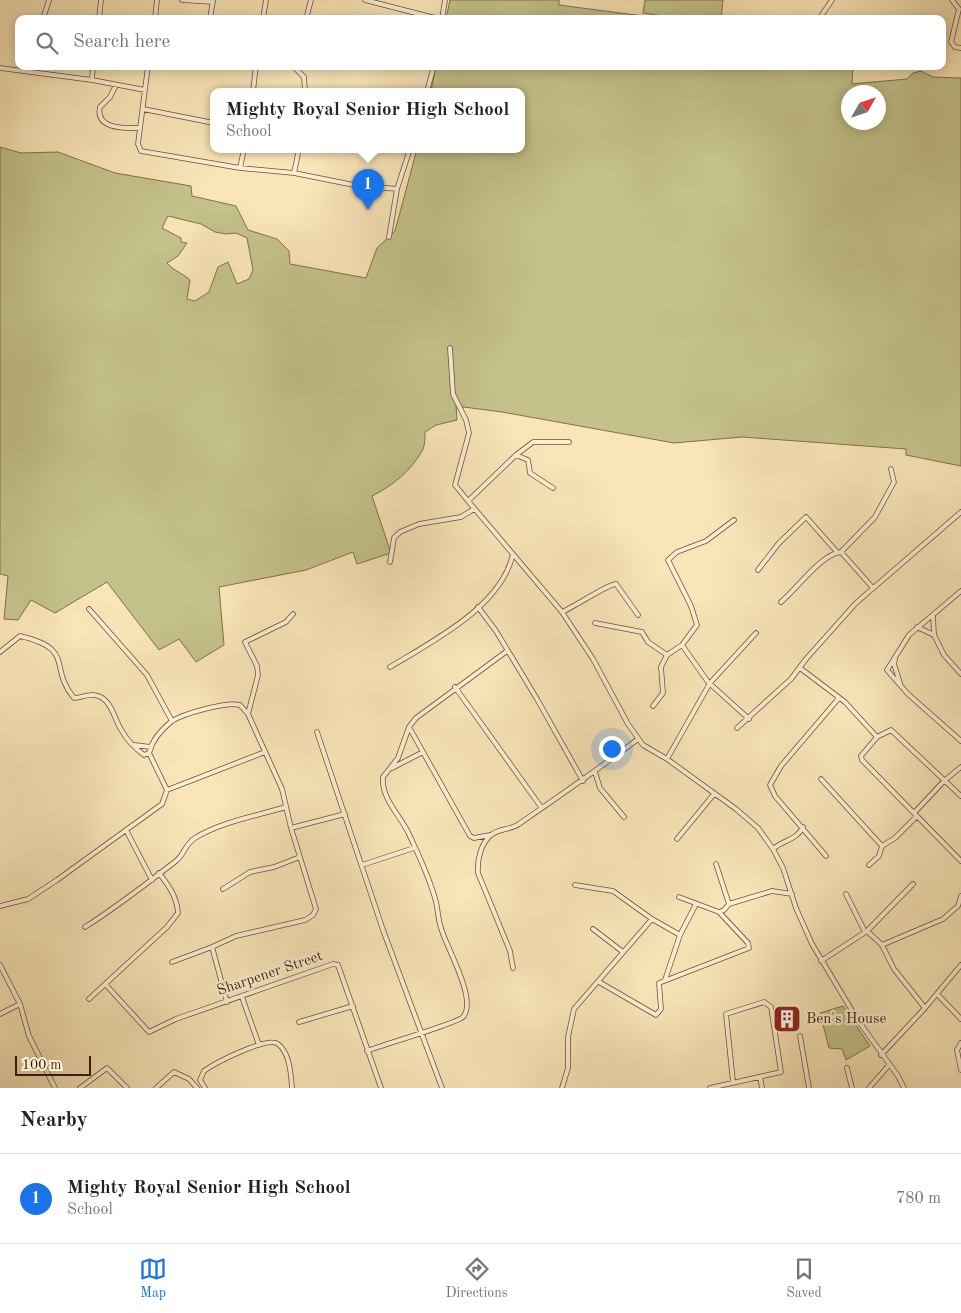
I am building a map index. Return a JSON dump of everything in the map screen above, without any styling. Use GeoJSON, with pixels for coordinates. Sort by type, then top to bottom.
{"type":"FeatureCollection","features":[{"type":"Feature","properties":{"kind":"street"},"geometry":{"type":"LineString","coordinates":[[44,15],[48,0]]}},
{"type":"Feature","properties":{"kind":"street"},"geometry":{"type":"LineString","coordinates":[[99,15],[101,0]]}},
{"type":"Feature","properties":{"kind":"street"},"geometry":{"type":"LineString","coordinates":[[156,15],[158,0]]}},
{"type":"Feature","properties":{"kind":"street"},"geometry":{"type":"LineString","coordinates":[[182,0],[213,1],[211,15]]}},
{"type":"Feature","properties":{"kind":"street"},"geometry":{"type":"LineString","coordinates":[[264,15],[266,0]]}},
{"type":"Feature","properties":{"kind":"street"},"geometry":{"type":"LineString","coordinates":[[307,15],[311,0]]}},
{"type":"Feature","properties":{"kind":"street"},"geometry":{"type":"LineString","coordinates":[[365,0],[424,15]]}},
{"type":"Feature","properties":{"kind":"street"},"geometry":{"type":"LineString","coordinates":[[441,15],[445,0]]}},
{"type":"Feature","properties":{"kind":"street"},"geometry":{"type":"LineString","coordinates":[[822,15],[832,0]]}},
{"type":"Feature","properties":{"kind":"street"},"geometry":{"type":"LineString","coordinates":[[952,0],[959,9],[951,42],[955,47],[961,48]]}},
{"type":"Feature","properties":{"kind":"street"},"geometry":{"type":"LineString","coordinates":[[0,68],[15,68]]}},
{"type":"Feature","properties":{"kind":"street"},"geometry":{"type":"LineString","coordinates":[[32,70],[146,90]]}},
{"type":"Feature","properties":{"kind":"street"},"geometry":{"type":"LineString","coordinates":[[92,80],[93,70]]}},
{"type":"Feature","properties":{"kind":"street"},"geometry":{"type":"LineString","coordinates":[[148,70],[138,144],[141,151],[354,185],[397,189]]}},
{"type":"Feature","properties":{"kind":"street"},"geometry":{"type":"LineString","coordinates":[[253,88],[256,70]]}},
{"type":"Feature","properties":{"kind":"street"},"geometry":{"type":"LineString","coordinates":[[297,70],[304,77],[305,88]]}},
{"type":"Feature","properties":{"kind":"street"},"geometry":{"type":"LineString","coordinates":[[428,88],[433,70]]}},
{"type":"Feature","properties":{"kind":"street"},"geometry":{"type":"LineString","coordinates":[[116,85],[110,97],[100,108],[100,118],[112,126],[140,128]]}},
{"type":"Feature","properties":{"kind":"street"},"geometry":{"type":"LineString","coordinates":[[143,109],[210,121]]}},
{"type":"Feature","properties":{"kind":"street"},"geometry":{"type":"LineString","coordinates":[[240,168],[243,153]]}},
{"type":"Feature","properties":{"kind":"street"},"geometry":{"type":"LineString","coordinates":[[294,174],[298,153]]}},
{"type":"Feature","properties":{"kind":"street"},"geometry":{"type":"LineString","coordinates":[[389,237],[397,189],[409,153]]}},
{"type":"Feature","properties":{"kind":"street"},"geometry":{"type":"LineString","coordinates":[[450,348],[453,394],[466,420],[469,433],[455,485],[562,612],[593,659],[638,739],[650,750],[666,759],[753,823],[773,849],[783,868],[803,927],[821,961],[904,1088]]}},
{"type":"Feature","properties":{"kind":"street"},"geometry":{"type":"LineString","coordinates":[[468,501],[516,455],[533,442],[569,442]]}},
{"type":"Feature","properties":{"kind":"street"},"geometry":{"type":"LineString","coordinates":[[516,455],[528,460],[530,473],[553,488]]}},
{"type":"Feature","properties":{"kind":"street"},"geometry":{"type":"LineString","coordinates":[[781,602],[825,559],[839,552],[863,531],[883,504],[894,482],[891,469]]}},
{"type":"Feature","properties":{"kind":"street"},"geometry":{"type":"LineString","coordinates":[[390,562],[394,538],[400,532],[419,524],[461,517],[474,509]]}},
{"type":"Feature","properties":{"kind":"street"},"geometry":{"type":"LineString","coordinates":[[737,728],[791,680],[836,624],[873,588],[961,512]]}},
{"type":"Feature","properties":{"kind":"street"},"geometry":{"type":"LineString","coordinates":[[758,570],[779,543],[806,517],[873,588]]}},
{"type":"Feature","properties":{"kind":"street"},"geometry":{"type":"LineString","coordinates":[[653,706],[663,693],[661,666],[667,655],[682,645],[698,625],[691,606],[668,560],[676,552],[706,541],[734,520]]}},
{"type":"Feature","properties":{"kind":"street"},"geometry":{"type":"LineString","coordinates":[[390,667],[447,631],[487,600],[502,582],[513,554]]}},
{"type":"Feature","properties":{"kind":"street"},"geometry":{"type":"LineString","coordinates":[[562,612],[608,586],[616,584],[638,615]]}},
{"type":"Feature","properties":{"kind":"street"},"geometry":{"type":"LineString","coordinates":[[961,591],[917,627],[896,654],[887,670],[901,687],[961,741]]}},
{"type":"Feature","properties":{"kind":"street"},"geometry":{"type":"LineString","coordinates":[[478,607],[496,631],[506,651],[560,737],[583,781]]}},
{"type":"Feature","properties":{"kind":"street"},"geometry":{"type":"LineString","coordinates":[[89,609],[143,669],[160,695],[172,721]]}},
{"type":"Feature","properties":{"kind":"street"},"geometry":{"type":"LineString","coordinates":[[248,714],[258,674],[245,642],[286,622],[294,614]]}},
{"type":"Feature","properties":{"kind":"street"},"geometry":{"type":"LineString","coordinates":[[933,615],[934,635],[944,654],[961,674]]}},
{"type":"Feature","properties":{"kind":"street"},"geometry":{"type":"LineString","coordinates":[[595,623],[642,632],[648,642],[667,655]]}},
{"type":"Feature","properties":{"kind":"street"},"geometry":{"type":"LineString","coordinates":[[917,627],[934,635]]}},
{"type":"Feature","properties":{"kind":"street"},"geometry":{"type":"LineString","coordinates":[[666,759],[710,683],[756,633]]}},
{"type":"Feature","properties":{"kind":"street"},"geometry":{"type":"LineString","coordinates":[[0,652],[20,636],[51,648],[60,661],[62,677],[71,694],[78,698],[94,695],[102,698],[115,715],[120,730],[144,755],[149,753]]}},
{"type":"Feature","properties":{"kind":"street"},"geometry":{"type":"LineString","coordinates":[[682,645],[710,683],[749,719]]}},
{"type":"Feature","properties":{"kind":"street"},"geometry":{"type":"LineString","coordinates":[[367,1050],[422,1031],[448,1025],[462,1018],[468,1009],[465,990],[441,929],[436,902],[414,848],[384,789],[383,778],[398,758],[409,727],[416,718],[455,687],[506,651]]}},
{"type":"Feature","properties":{"kind":"street"},"geometry":{"type":"LineString","coordinates":[[896,654],[894,664],[901,687]]}},
{"type":"Feature","properties":{"kind":"street"},"geometry":{"type":"LineString","coordinates":[[800,668],[857,714],[877,737]]}},
{"type":"Feature","properties":{"kind":"street"},"geometry":{"type":"LineString","coordinates":[[455,687],[541,807]]}},
{"type":"Feature","properties":{"kind":"street"},"geometry":{"type":"LineString","coordinates":[[826,856],[775,796],[770,784],[781,766],[839,698]]}},
{"type":"Feature","properties":{"kind":"street"},"geometry":{"type":"LineString","coordinates":[[0,906],[28,899],[162,804],[167,790],[149,753],[151,747],[172,721],[234,703],[240,705],[248,714],[282,789],[291,828],[316,908],[313,915],[294,923],[236,936],[212,948],[172,962]]}},
{"type":"Feature","properties":{"kind":"street"},"geometry":{"type":"LineString","coordinates":[[409,727],[470,836],[474,838],[517,826],[541,807],[583,781],[638,739]]}},
{"type":"Feature","properties":{"kind":"street"},"geometry":{"type":"LineString","coordinates":[[961,796],[891,730],[877,737],[860,758],[961,861]]}},
{"type":"Feature","properties":{"kind":"street"},"geometry":{"type":"LineString","coordinates":[[318,732],[383,930],[442,1088]]}},
{"type":"Feature","properties":{"kind":"street"},"geometry":{"type":"LineString","coordinates":[[134,745],[151,747]]}},
{"type":"Feature","properties":{"kind":"street"},"geometry":{"type":"LineString","coordinates":[[167,790],[265,752]]}},
{"type":"Feature","properties":{"kind":"street"},"geometry":{"type":"LineString","coordinates":[[392,768],[423,752]]}},
{"type":"Feature","properties":{"kind":"street"},"geometry":{"type":"LineString","coordinates":[[882,846],[888,844],[944,781],[961,767]]}},
{"type":"Feature","properties":{"kind":"street"},"geometry":{"type":"LineString","coordinates":[[595,772],[597,782]]}},
{"type":"Feature","properties":{"kind":"street"},"geometry":{"type":"LineString","coordinates":[[587,777],[597,782],[624,817]]}},
{"type":"Feature","properties":{"kind":"street"},"geometry":{"type":"LineString","coordinates":[[821,779],[882,846]]}},
{"type":"Feature","properties":{"kind":"street"},"geometry":{"type":"LineString","coordinates":[[676,839],[714,794]]}},
{"type":"Feature","properties":{"kind":"street"},"geometry":{"type":"LineString","coordinates":[[85,926],[178,860],[188,843],[196,838],[213,829],[286,807]]}},
{"type":"Feature","properties":{"kind":"street"},"geometry":{"type":"LineString","coordinates":[[291,828],[345,814]]}},
{"type":"Feature","properties":{"kind":"street"},"geometry":{"type":"LineString","coordinates":[[773,849],[781,843],[792,839],[803,827]]}},
{"type":"Feature","properties":{"kind":"street"},"geometry":{"type":"LineString","coordinates":[[126,830],[152,880]]}},
{"type":"Feature","properties":{"kind":"street"},"geometry":{"type":"LineString","coordinates":[[490,835],[477,863],[478,873],[484,892],[498,916],[502,933],[510,951],[513,968]]}},
{"type":"Feature","properties":{"kind":"street"},"geometry":{"type":"LineString","coordinates":[[869,865],[879,856],[882,846]]}},
{"type":"Feature","properties":{"kind":"street"},"geometry":{"type":"LineString","coordinates":[[362,865],[414,848]]}},
{"type":"Feature","properties":{"kind":"street"},"geometry":{"type":"LineString","coordinates":[[223,889],[250,872],[274,868],[300,857]]}},
{"type":"Feature","properties":{"kind":"street"},"geometry":{"type":"LineString","coordinates":[[716,864],[729,904]]}},
{"type":"Feature","properties":{"kind":"street"},"geometry":{"type":"LineString","coordinates":[[89,999],[167,927],[178,914],[177,904],[169,886],[159,873]]}},
{"type":"Feature","properties":{"kind":"street"},"geometry":{"type":"LineString","coordinates":[[821,961],[866,931],[913,884]]}},
{"type":"Feature","properties":{"kind":"street"},"geometry":{"type":"LineString","coordinates":[[575,885],[613,891],[652,919],[680,935]]}},
{"type":"Feature","properties":{"kind":"street"},"geometry":{"type":"LineString","coordinates":[[719,912],[724,910],[729,904],[772,891],[792,894]]}},
{"type":"Feature","properties":{"kind":"street"},"geometry":{"type":"LineString","coordinates":[[846,894],[866,931],[882,945],[898,975],[925,1008]]}},
{"type":"Feature","properties":{"kind":"street"},"geometry":{"type":"LineString","coordinates":[[882,945],[943,919],[958,906],[961,896]]}},
{"type":"Feature","properties":{"kind":"street"},"geometry":{"type":"LineString","coordinates":[[599,982],[656,1015],[661,1009],[662,998],[658,985],[665,980],[749,948],[748,943],[719,912],[679,897]]}},
{"type":"Feature","properties":{"kind":"street"},"geometry":{"type":"LineString","coordinates":[[665,980],[680,935],[696,904]]}},
{"type":"Feature","properties":{"kind":"street"},"geometry":{"type":"LineString","coordinates":[[562,1088],[568,1068],[568,1037],[574,1008],[599,982],[652,919]]}},
{"type":"Feature","properties":{"kind":"street"},"geometry":{"type":"LineString","coordinates":[[592,929],[623,952]]}},
{"type":"Feature","properties":{"kind":"street"},"geometry":{"type":"LineString","coordinates":[[212,948],[227,1002]]}},
{"type":"Feature","properties":{"kind":"street","name":"Sharpener Street"},"geometry":{"type":"LineString","coordinates":[[106,985],[149,1032],[176,1019],[332,964],[338,966],[342,971],[380,1087]]}},
{"type":"Feature","properties":{"kind":"street"},"geometry":{"type":"LineString","coordinates":[[0,965],[20,1004],[28,1036],[55,1088]]}},
{"type":"Feature","properties":{"kind":"street"},"geometry":{"type":"LineString","coordinates":[[881,1055],[925,1008],[961,965]]}},
{"type":"Feature","properties":{"kind":"street"},"geometry":{"type":"LineString","coordinates":[[937,994],[961,1019]]}},
{"type":"Feature","properties":{"kind":"street"},"geometry":{"type":"LineString","coordinates":[[242,997],[259,1045]]}},
{"type":"Feature","properties":{"kind":"street"},"geometry":{"type":"LineString","coordinates":[[710,1088],[778,1074],[781,1071],[771,1007],[764,1002],[726,1014],[733,1082]]}},
{"type":"Feature","properties":{"kind":"street"},"geometry":{"type":"LineString","coordinates":[[0,1014],[20,1004]]}},
{"type":"Feature","properties":{"kind":"street"},"geometry":{"type":"LineString","coordinates":[[299,1022],[353,1006]]}},
{"type":"Feature","properties":{"kind":"street"},"geometry":{"type":"LineString","coordinates":[[800,1036],[809,1088]]}},
{"type":"Feature","properties":{"kind":"street"},"geometry":{"type":"LineString","coordinates":[[205,1088],[200,1080],[204,1071],[259,1045],[271,1042],[277,1043],[281,1047],[288,1062],[292,1088]]}},
{"type":"Feature","properties":{"kind":"street"},"geometry":{"type":"LineString","coordinates":[[961,1043],[957,1050],[961,1070]]}},
{"type":"Feature","properties":{"kind":"street"},"geometry":{"type":"LineString","coordinates":[[869,1088],[889,1065]]}},
{"type":"Feature","properties":{"kind":"street"},"geometry":{"type":"LineString","coordinates":[[80,1088],[106,1068],[127,1088]]}},
{"type":"Feature","properties":{"kind":"street"},"geometry":{"type":"LineString","coordinates":[[847,1068],[852,1088]]}},
{"type":"Feature","properties":{"kind":"street"},"geometry":{"type":"LineString","coordinates":[[156,1088],[174,1072],[189,1079],[197,1088]]}},
{"type":"Feature","properties":{"kind":"street"},"geometry":{"type":"LineString","coordinates":[[760,1077],[762,1088]]}},
{"type":"Feature","properties":{"kind":"shaded area"},"geometry":{"type":"Polygon","coordinates":[[[450,0],[559,0],[559,5],[635,15],[447,15],[450,0]]]}},
{"type":"Feature","properties":{"kind":"shaded area"},"geometry":{"type":"Polygon","coordinates":[[[645,0],[723,0],[721,15],[656,15],[643,13],[645,0]]]}},
{"type":"Feature","properties":{"kind":"shaded area"},"geometry":{"type":"Polygon","coordinates":[[[435,70],[853,70],[852,84],[907,79],[913,73],[921,71],[933,77],[961,78],[961,466],[906,455],[906,449],[742,437],[674,443],[502,412],[456,406],[457,420],[436,425],[425,432],[425,442],[418,458],[394,483],[372,496],[391,553],[357,564],[353,552],[306,570],[219,587],[224,645],[196,662],[179,639],[159,650],[107,582],[55,613],[31,600],[18,620],[4,619],[8,576],[0,574],[0,147],[21,153],[58,152],[115,173],[191,186],[192,196],[236,206],[248,230],[277,239],[289,251],[290,264],[366,278],[377,248],[395,231],[416,153],[525,153],[525,88],[432,88],[435,70]],[[168,216],[162,228],[181,238],[181,242],[187,243],[178,256],[167,263],[190,280],[187,299],[195,301],[209,292],[218,267],[228,262],[237,284],[249,279],[253,270],[247,238],[236,233],[215,232],[201,224],[168,216]]]}},
{"type":"Feature","properties":{"kind":"shaded area"},"geometry":{"type":"Polygon","coordinates":[[[843,1006],[870,1046],[846,1060],[842,1049],[829,1048],[820,1013],[843,1006]]]}},
{"type":"Feature","properties":{"kind":"place","name":"Mighty Royal Senior High School"},"geometry":{"type":"Point","coordinates":[368,210]}},
{"type":"Feature","properties":{"kind":"place","name":"Ben's House"},"geometry":{"type":"Point","coordinates":[787,1019]}}]}
